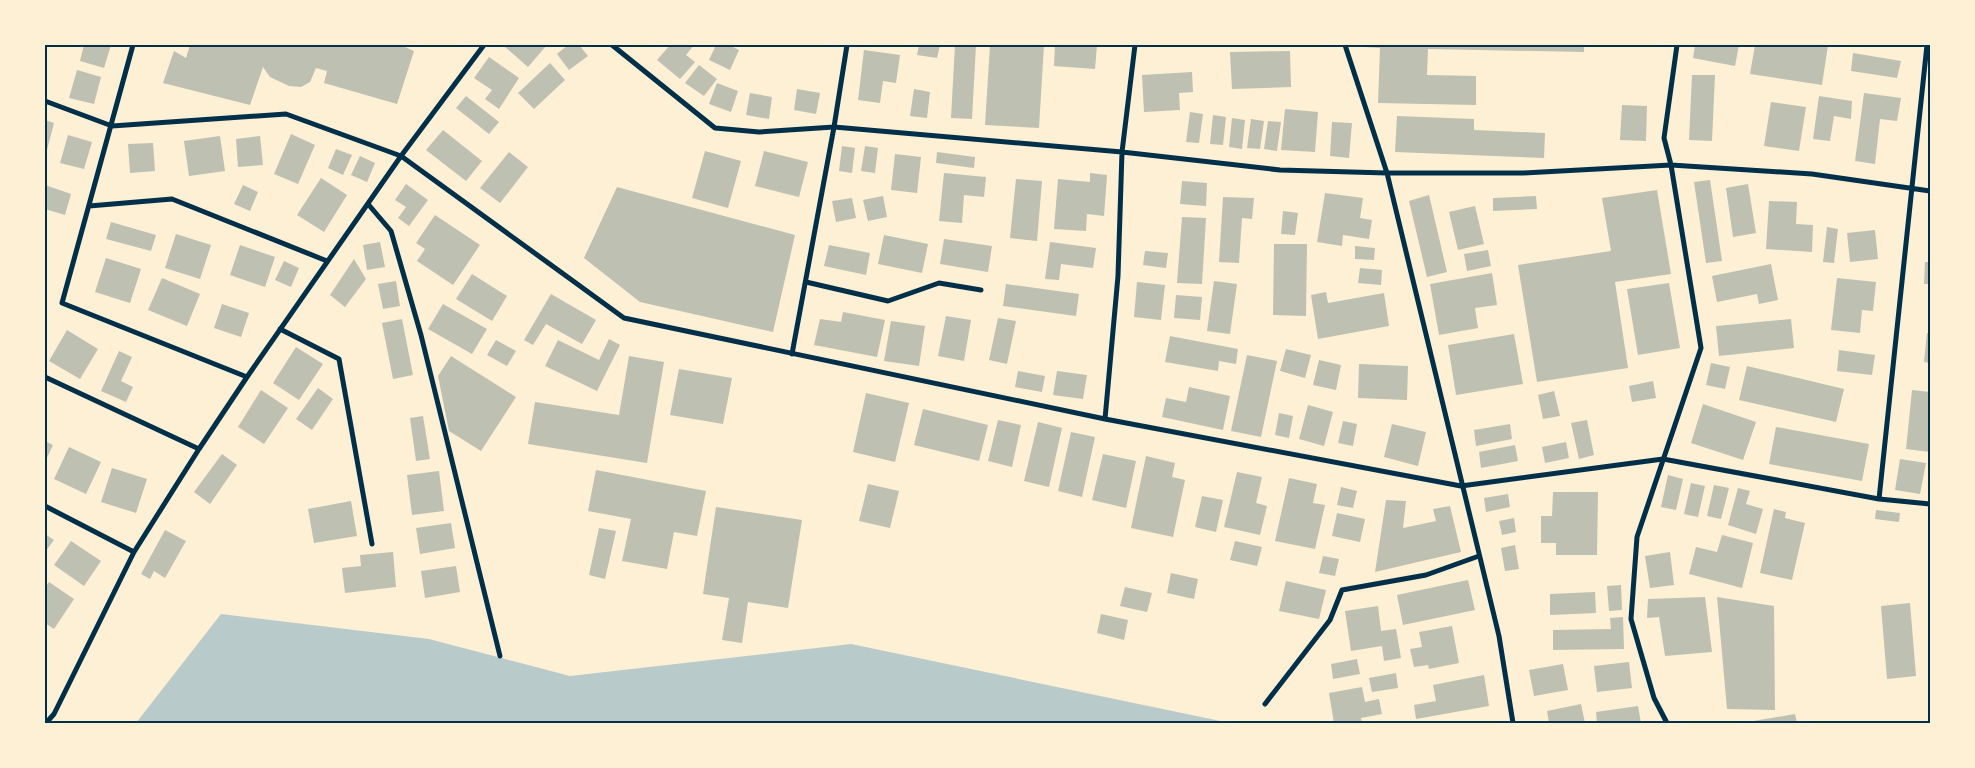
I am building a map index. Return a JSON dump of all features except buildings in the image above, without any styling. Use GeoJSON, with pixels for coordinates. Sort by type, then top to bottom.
{"type":"FeatureCollection","features":[{"type":"Feature","properties":{"kind":"street"},"geometry":{"type":"LineString","coordinates":[[133,45],[62,303],[247,376]]}},
{"type":"Feature","properties":{"kind":"street"},"geometry":{"type":"LineString","coordinates":[[46,723],[54,714],[134,552],[199,449],[247,376],[401,156],[484,45]]}},
{"type":"Feature","properties":{"kind":"street"},"geometry":{"type":"LineString","coordinates":[[612,45],[715,128],[760,132],[834,127],[1122,152],[1280,170],[1387,173],[1523,173],[1671,165],[1812,174],[1930,191]]}},
{"type":"Feature","properties":{"kind":"street"},"geometry":{"type":"LineString","coordinates":[[792,354],[834,127],[847,45]]}},
{"type":"Feature","properties":{"kind":"street"},"geometry":{"type":"LineString","coordinates":[[1105,419],[1118,276],[1122,152],[1135,45]]}},
{"type":"Feature","properties":{"kind":"street"},"geometry":{"type":"LineString","coordinates":[[1345,45],[1387,173],[1461,486],[1499,636],[1513,723]]}},
{"type":"Feature","properties":{"kind":"street"},"geometry":{"type":"LineString","coordinates":[[1667,723],[1654,698],[1631,619],[1637,537],[1701,348],[1671,165],[1664,138],[1676,45]]}},
{"type":"Feature","properties":{"kind":"street"},"geometry":{"type":"LineString","coordinates":[[1879,499],[1927,45]]}},
{"type":"Feature","properties":{"kind":"street"},"geometry":{"type":"LineString","coordinates":[[45,101],[112,126],[286,114],[401,156],[624,318],[792,354],[1105,419],[1461,486],[1663,459],[1879,499],[1930,504]]}},
{"type":"Feature","properties":{"kind":"street"},"geometry":{"type":"LineString","coordinates":[[89,206],[172,199],[328,261]]}},
{"type":"Feature","properties":{"kind":"street"},"geometry":{"type":"LineString","coordinates":[[368,204],[391,231],[419,325],[500,656]]}},
{"type":"Feature","properties":{"kind":"street"},"geometry":{"type":"LineString","coordinates":[[806,282],[888,301],[938,283],[981,290]]}},
{"type":"Feature","properties":{"kind":"street"},"geometry":{"type":"LineString","coordinates":[[280,329],[339,359],[372,544]]}},
{"type":"Feature","properties":{"kind":"street"},"geometry":{"type":"LineString","coordinates":[[45,377],[199,449]]}},
{"type":"Feature","properties":{"kind":"street"},"geometry":{"type":"LineString","coordinates":[[45,506],[134,552]]}},
{"type":"Feature","properties":{"kind":"street"},"geometry":{"type":"LineString","coordinates":[[1265,704],[1330,620],[1342,590],[1426,575],[1479,556]]}},
{"type":"Feature","properties":{"kind":"shaded area"},"geometry":{"type":"Polygon","coordinates":[[[221,614],[429,639],[570,676],[851,644],[1230,723],[136,723],[221,614]]]}}]}
